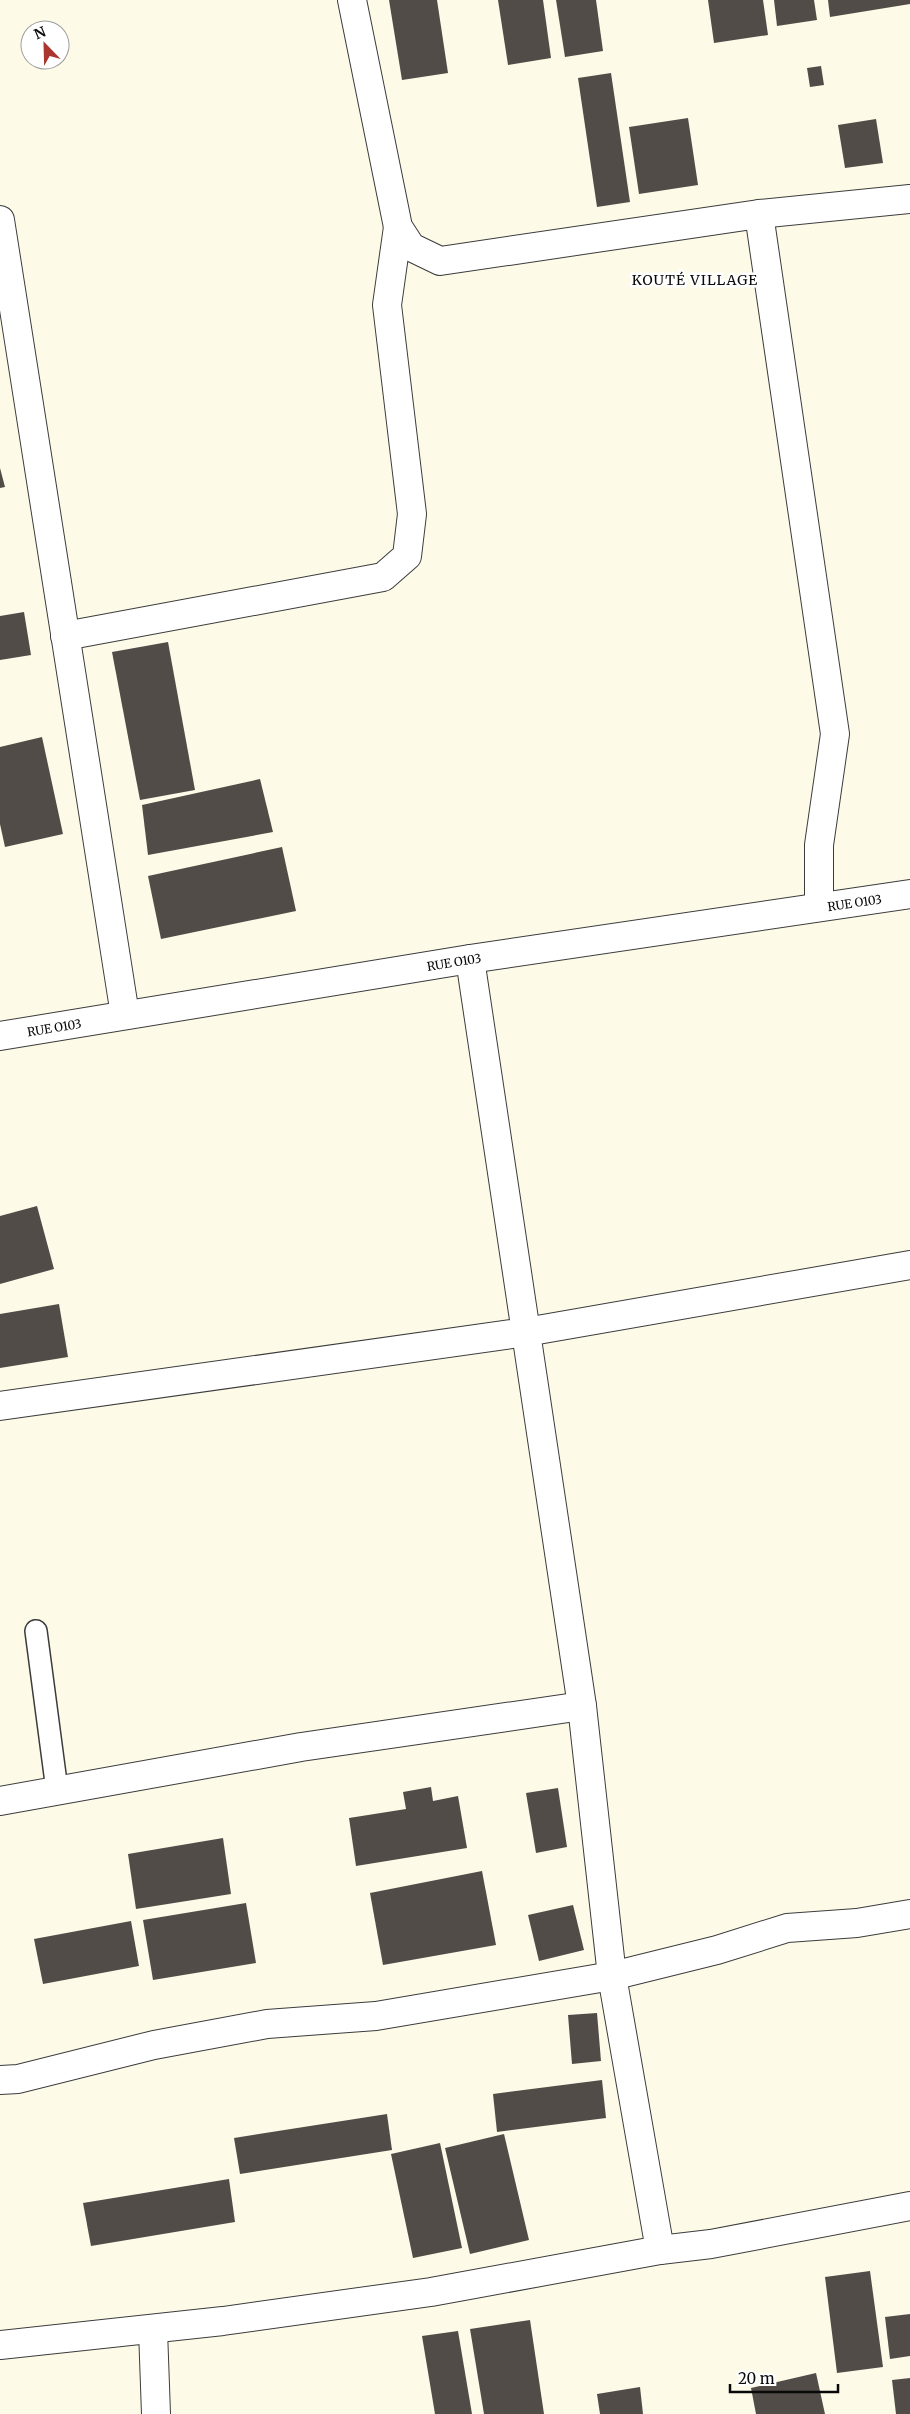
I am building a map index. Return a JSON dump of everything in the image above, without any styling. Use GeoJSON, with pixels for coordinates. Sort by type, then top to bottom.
{"type":"FeatureCollection","features":[{"type":"Feature","properties":{"kind":"street"},"geometry":{"type":"LineString","coordinates":[[65,636],[383,577],[407,556],[412,514],[387,304],[398,227],[352,0]]}},
{"type":"Feature","properties":{"kind":"street"},"geometry":{"type":"LineString","coordinates":[[398,227],[411,247],[440,261],[759,214],[910,199]]}},
{"type":"Feature","properties":{"kind":"street"},"geometry":{"type":"LineString","coordinates":[[759,214],[835,734],[819,845],[819,907]]}},
{"type":"Feature","properties":{"kind":"street"},"geometry":{"type":"LineString","coordinates":[[0,220],[125,1014]]}},
{"type":"Feature","properties":{"kind":"street","name":"RUE O103"},"geometry":{"type":"LineString","coordinates":[[0,1036],[125,1014],[470,959],[910,894]]}},
{"type":"Feature","properties":{"kind":"street"},"geometry":{"type":"LineString","coordinates":[[470,959],[582,1706],[612,1976],[660,2250]]}},
{"type":"Feature","properties":{"kind":"street"},"geometry":{"type":"LineString","coordinates":[[0,1406],[526,1332],[910,1265]]}},
{"type":"Feature","properties":{"kind":"street"},"geometry":{"type":"LineString","coordinates":[[0,1800],[301,1747],[582,1706]]}},
{"type":"Feature","properties":{"kind":"street"},"geometry":{"type":"LineString","coordinates":[[0,2080],[33,2075],[154,2045],[267,2024],[376,2016],[612,1976],[717,1950],[788,1928],[857,1923],[910,1914]]}},
{"type":"Feature","properties":{"kind":"street"},"geometry":{"type":"LineString","coordinates":[[0,2345],[153,2330],[431,2292],[660,2250],[711,2244],[910,2206]]}},
{"type":"Feature","properties":{"kind":"street"},"geometry":{"type":"LineString","coordinates":[[153,2330],[156,2414]]}},
{"type":"Feature","properties":{"kind":"lane"},"geometry":{"type":"LineString","coordinates":[[36,1631],[57,1790]]}},
{"type":"Feature","properties":{"kind":"building"},"geometry":{"type":"Polygon","coordinates":[[[389,0],[437,0],[448,73],[402,80],[389,0]]]}},
{"type":"Feature","properties":{"kind":"building"},"geometry":{"type":"Polygon","coordinates":[[[498,0],[543,0],[551,58],[508,65],[498,0]]]}},
{"type":"Feature","properties":{"kind":"building"},"geometry":{"type":"Polygon","coordinates":[[[556,0],[596,0],[603,51],[565,57],[556,0]]]}},
{"type":"Feature","properties":{"kind":"building"},"geometry":{"type":"Polygon","coordinates":[[[708,0],[763,0],[768,35],[714,43],[708,0]]]}},
{"type":"Feature","properties":{"kind":"building"},"geometry":{"type":"Polygon","coordinates":[[[774,0],[814,0],[817,20],[777,26],[774,0]]]}},
{"type":"Feature","properties":{"kind":"building"},"geometry":{"type":"Polygon","coordinates":[[[828,0],[910,0],[910,4],[830,17],[828,0]]]}},
{"type":"Feature","properties":{"kind":"building"},"geometry":{"type":"Polygon","coordinates":[[[821,66],[824,85],[810,87],[807,68],[821,66]]]}},
{"type":"Feature","properties":{"kind":"building"},"geometry":{"type":"Polygon","coordinates":[[[611,73],[630,202],[597,207],[578,78],[611,73]]]}},
{"type":"Feature","properties":{"kind":"building"},"geometry":{"type":"Polygon","coordinates":[[[688,118],[698,185],[639,194],[629,127],[688,118]]]}},
{"type":"Feature","properties":{"kind":"building"},"geometry":{"type":"Polygon","coordinates":[[[876,119],[883,163],[845,168],[838,125],[876,119]]]}},
{"type":"Feature","properties":{"kind":"building"},"geometry":{"type":"Polygon","coordinates":[[[0,468],[5,487],[0,488],[0,468]]]}},
{"type":"Feature","properties":{"kind":"building"},"geometry":{"type":"Polygon","coordinates":[[[24,612],[31,655],[0,660],[0,616],[24,612]]]}},
{"type":"Feature","properties":{"kind":"building"},"geometry":{"type":"Polygon","coordinates":[[[168,642],[195,790],[140,800],[112,652],[168,642]]]}},
{"type":"Feature","properties":{"kind":"building"},"geometry":{"type":"Polygon","coordinates":[[[42,737],[63,834],[5,847],[0,824],[0,747],[42,737]]]}},
{"type":"Feature","properties":{"kind":"building"},"geometry":{"type":"Polygon","coordinates":[[[260,779],[273,832],[148,855],[142,805],[260,779]]]}},
{"type":"Feature","properties":{"kind":"building"},"geometry":{"type":"Polygon","coordinates":[[[282,847],[296,911],[161,939],[148,876],[282,847]]]}},
{"type":"Feature","properties":{"kind":"building"},"geometry":{"type":"Polygon","coordinates":[[[37,1206],[54,1269],[0,1284],[0,1216],[37,1206]]]}},
{"type":"Feature","properties":{"kind":"building"},"geometry":{"type":"Polygon","coordinates":[[[59,1304],[68,1357],[0,1368],[0,1314],[59,1304]]]}},
{"type":"Feature","properties":{"kind":"building"},"geometry":{"type":"Polygon","coordinates":[[[431,1787],[433,1801],[458,1796],[467,1848],[356,1866],[349,1818],[406,1809],[403,1792],[431,1787]]]}},
{"type":"Feature","properties":{"kind":"building"},"geometry":{"type":"Polygon","coordinates":[[[558,1788],[567,1847],[536,1853],[526,1793],[558,1788]]]}},
{"type":"Feature","properties":{"kind":"building"},"geometry":{"type":"Polygon","coordinates":[[[223,1838],[231,1894],[136,1909],[128,1854],[223,1838]]]}},
{"type":"Feature","properties":{"kind":"building"},"geometry":{"type":"Polygon","coordinates":[[[482,1871],[496,1945],[383,1965],[370,1893],[482,1871]]]}},
{"type":"Feature","properties":{"kind":"building"},"geometry":{"type":"Polygon","coordinates":[[[246,1903],[256,1963],[153,1980],[143,1920],[246,1903]]]}},
{"type":"Feature","properties":{"kind":"building"},"geometry":{"type":"Polygon","coordinates":[[[573,1905],[584,1950],[539,1961],[528,1915],[573,1905]]]}},
{"type":"Feature","properties":{"kind":"building"},"geometry":{"type":"Polygon","coordinates":[[[131,1921],[139,1966],[43,1984],[34,1939],[131,1921]]]}},
{"type":"Feature","properties":{"kind":"building"},"geometry":{"type":"Polygon","coordinates":[[[597,2013],[601,2061],[572,2064],[568,2015],[597,2013]]]}},
{"type":"Feature","properties":{"kind":"building"},"geometry":{"type":"Polygon","coordinates":[[[602,2080],[606,2118],[497,2132],[493,2094],[602,2080]]]}},
{"type":"Feature","properties":{"kind":"building"},"geometry":{"type":"Polygon","coordinates":[[[387,2114],[392,2150],[240,2174],[234,2138],[387,2114]]]}},
{"type":"Feature","properties":{"kind":"building"},"geometry":{"type":"Polygon","coordinates":[[[504,2134],[529,2240],[470,2254],[445,2148],[504,2134]]]}},
{"type":"Feature","properties":{"kind":"building"},"geometry":{"type":"Polygon","coordinates":[[[440,2143],[462,2248],[413,2258],[391,2154],[440,2143]]]}},
{"type":"Feature","properties":{"kind":"building"},"geometry":{"type":"Polygon","coordinates":[[[229,2179],[235,2222],[91,2246],[83,2203],[229,2179]]]}},
{"type":"Feature","properties":{"kind":"building"},"geometry":{"type":"Polygon","coordinates":[[[870,2271],[883,2367],[837,2373],[825,2277],[870,2271]]]}},
{"type":"Feature","properties":{"kind":"building"},"geometry":{"type":"Polygon","coordinates":[[[910,2314],[910,2356],[890,2359],[885,2317],[910,2314]]]}},
{"type":"Feature","properties":{"kind":"building"},"geometry":{"type":"Polygon","coordinates":[[[530,2320],[544,2414],[484,2414],[470,2329],[530,2320]]]}},
{"type":"Feature","properties":{"kind":"building"},"geometry":{"type":"Polygon","coordinates":[[[458,2331],[472,2414],[435,2414],[422,2336],[458,2331]]]}},
{"type":"Feature","properties":{"kind":"building"},"geometry":{"type":"Polygon","coordinates":[[[816,2373],[825,2414],[756,2414],[751,2388],[816,2373]]]}},
{"type":"Feature","properties":{"kind":"building"},"geometry":{"type":"Polygon","coordinates":[[[910,2378],[910,2414],[896,2414],[892,2380],[910,2378]]]}},
{"type":"Feature","properties":{"kind":"building"},"geometry":{"type":"Polygon","coordinates":[[[640,2387],[643,2414],[600,2414],[597,2394],[640,2387]]]}},
{"type":"Feature","properties":{"kind":"district","name":"KOUTÉ VILLAGE"},"geometry":{"type":"Point","coordinates":[695,280]}}]}
